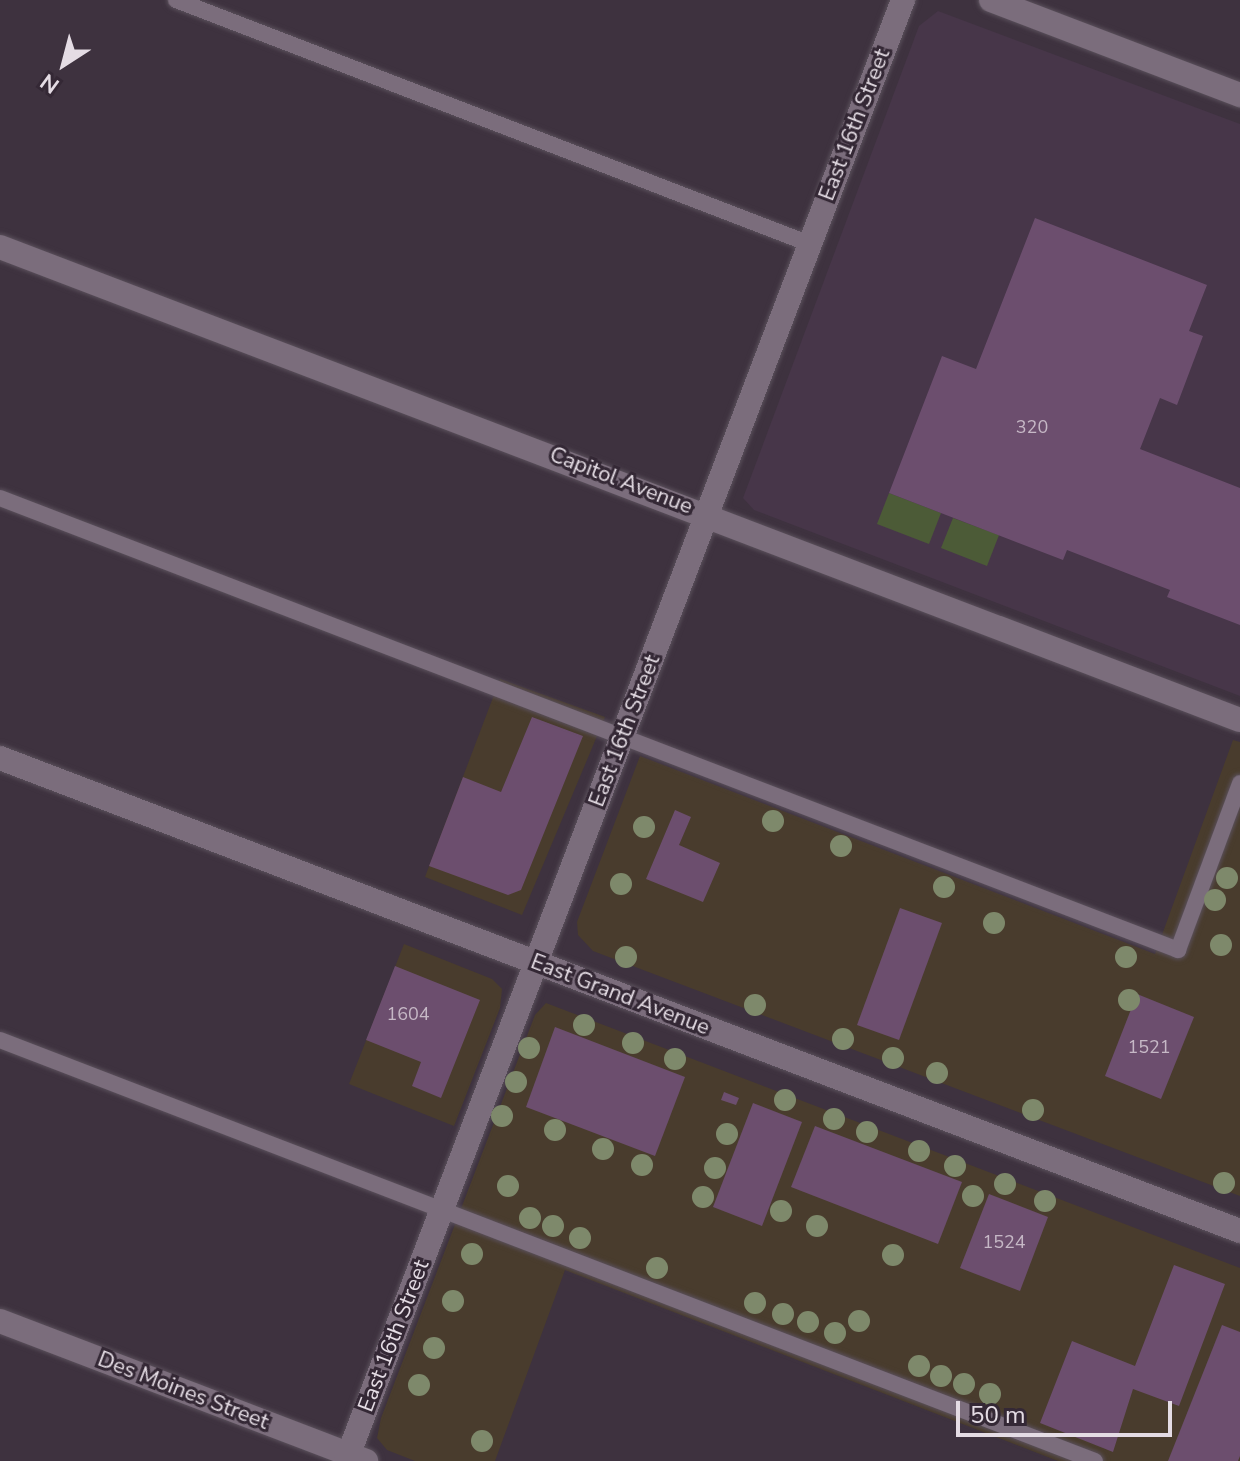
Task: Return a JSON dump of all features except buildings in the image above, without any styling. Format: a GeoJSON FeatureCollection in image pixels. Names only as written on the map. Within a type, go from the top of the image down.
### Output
{"type":"FeatureCollection","features":[{"type":"Feature","properties":{"kind":"street","name":"East 16th Street"},"geometry":{"type":"LineString","coordinates":[[354,1459],[441,1211],[903,0]]}},
{"type":"Feature","properties":{"kind":"street"},"geometry":{"type":"LineString","coordinates":[[991,0],[1240,95]]}},
{"type":"Feature","properties":{"kind":"street","name":"Capitol Avenue"},"geometry":{"type":"LineString","coordinates":[[0,247],[1240,720]]}},
{"type":"Feature","properties":{"kind":"street","name":"East Grand Avenue"},"geometry":{"type":"LineString","coordinates":[[0,758],[1240,1231]]}},
{"type":"Feature","properties":{"kind":"street","name":"Des Moines Street"},"geometry":{"type":"LineString","coordinates":[[0,1321],[354,1459]]}},
{"type":"Feature","properties":{"kind":"lane"},"geometry":{"type":"LineString","coordinates":[[176,0],[810,244]]}},
{"type":"Feature","properties":{"kind":"lane"},"geometry":{"type":"LineString","coordinates":[[0,498],[1178,950],[1240,783]]}},
{"type":"Feature","properties":{"kind":"lane"},"geometry":{"type":"LineString","coordinates":[[0,1040],[1095,1461]]}},
{"type":"Feature","properties":{"kind":"shaded area"},"geometry":{"type":"Polygon","coordinates":[[[938,11],[1240,124],[1240,696],[754,510],[743,498],[919,26],[938,11]]]}},
{"type":"Feature","properties":{"kind":"shaded area"},"geometry":{"type":"Polygon","coordinates":[[[500,679],[605,717],[522,915],[425,877],[500,679]]]}},
{"type":"Feature","properties":{"kind":"shaded area"},"geometry":{"type":"Polygon","coordinates":[[[1233,740],[1240,742],[1240,1196],[593,951],[578,935],[577,922],[640,756],[1155,954],[1233,740]]]}},
{"type":"Feature","properties":{"kind":"shaded area"},"geometry":{"type":"Polygon","coordinates":[[[404,944],[492,979],[502,989],[500,1008],[454,1126],[349,1084],[404,944]]]}},
{"type":"Feature","properties":{"kind":"shaded area"},"geometry":{"type":"Polygon","coordinates":[[[546,1003],[1240,1268],[1240,1461],[1058,1461],[565,1270],[495,1461],[415,1461],[387,1450],[377,1438],[381,1418],[535,1015],[546,1003]]]}},
{"type":"Feature","properties":{"kind":"green space"},"geometry":{"type":"Polygon","coordinates":[[[889,493],[941,513],[929,544],[877,524],[889,493]]]}},
{"type":"Feature","properties":{"kind":"green space"},"geometry":{"type":"Polygon","coordinates":[[[953,518],[999,535],[987,566],[941,548],[953,518]]]}}]}
